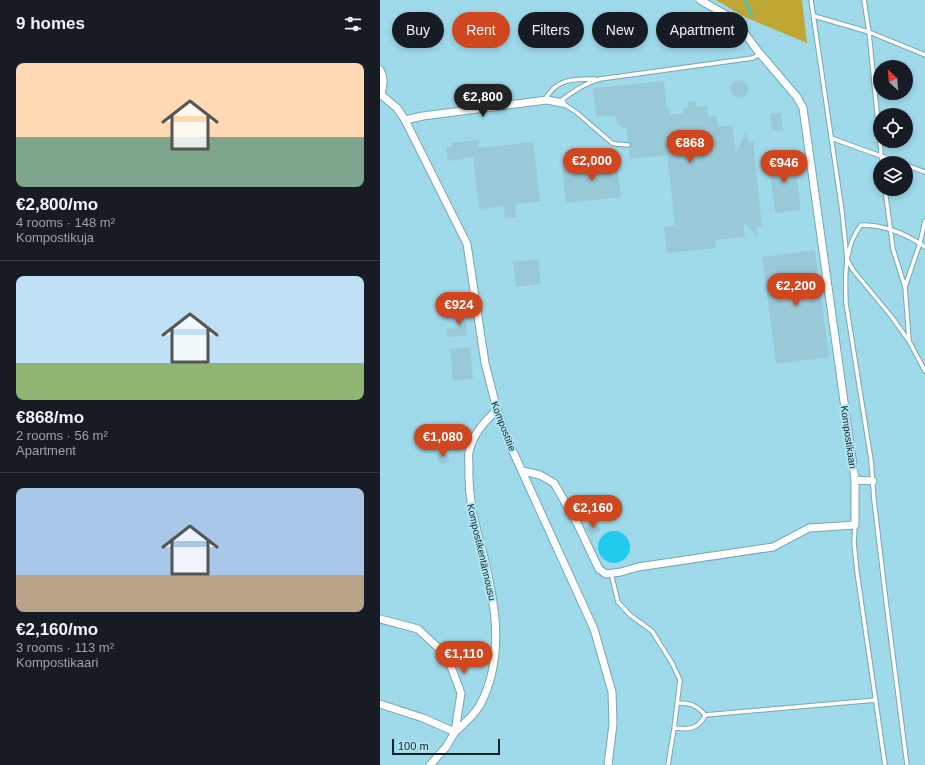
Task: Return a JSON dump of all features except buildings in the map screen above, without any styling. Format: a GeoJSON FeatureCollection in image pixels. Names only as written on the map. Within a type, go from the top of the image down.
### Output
{"type":"FeatureCollection","features":[{"type":"Feature","properties":{"kind":"street","name":"Kompostikaari"},"geometry":{"type":"LineString","coordinates":[[700,0],[728,16],[738,24],[760,54],[797,97],[803,108],[855,480],[855,524]]}},
{"type":"Feature","properties":{"kind":"street"},"geometry":{"type":"LineString","coordinates":[[380,70],[384,84],[380,94]]}},
{"type":"Feature","properties":{"kind":"street","name":"Kompostitie"},"geometry":{"type":"LineString","coordinates":[[380,94],[397,108],[405,120],[467,244],[486,363],[496,410],[510,445],[594,629],[612,692],[613,724],[608,765]]}},
{"type":"Feature","properties":{"kind":"street"},"geometry":{"type":"LineString","coordinates":[[405,120],[431,115],[545,101],[561,102]]}},
{"type":"Feature","properties":{"kind":"street","name":"Kompostikentännousu"},"geometry":{"type":"LineString","coordinates":[[455,732],[467,721],[479,706],[489,684],[494,658],[496,635],[494,601],[471,510],[468,478],[469,453],[476,433],[496,410]]}},
{"type":"Feature","properties":{"kind":"street"},"geometry":{"type":"LineString","coordinates":[[523,472],[540,475],[554,483],[577,523],[599,569],[606,574],[638,567],[774,547],[809,528],[855,524]]}},
{"type":"Feature","properties":{"kind":"street"},"geometry":{"type":"LineString","coordinates":[[855,480],[873,481]]}},
{"type":"Feature","properties":{"kind":"street"},"geometry":{"type":"LineString","coordinates":[[380,619],[418,629],[447,656],[461,693],[455,732],[446,747],[430,765]]}},
{"type":"Feature","properties":{"kind":"street"},"geometry":{"type":"LineString","coordinates":[[380,704],[423,718],[455,732]]}},
{"type":"Feature","properties":{"kind":"lane"},"geometry":{"type":"LineString","coordinates":[[811,0],[842,211],[847,260],[853,270],[891,316],[909,341],[925,371]]}},
{"type":"Feature","properties":{"kind":"lane"},"geometry":{"type":"LineString","coordinates":[[831,138],[881,156],[869,32],[864,0]]}},
{"type":"Feature","properties":{"kind":"lane"},"geometry":{"type":"LineString","coordinates":[[814,16],[869,32],[925,55]]}},
{"type":"Feature","properties":{"kind":"lane"},"geometry":{"type":"LineString","coordinates":[[545,101],[553,89],[566,81],[573,79],[600,79],[753,58],[760,54]]}},
{"type":"Feature","properties":{"kind":"lane"},"geometry":{"type":"LineString","coordinates":[[600,79],[580,87],[561,102],[576,112],[612,143],[628,145]]}},
{"type":"Feature","properties":{"kind":"lane"},"geometry":{"type":"LineString","coordinates":[[913,168],[925,172]]}},
{"type":"Feature","properties":{"kind":"lane"},"geometry":{"type":"LineString","coordinates":[[886,196],[893,249],[905,288],[909,341]]}},
{"type":"Feature","properties":{"kind":"lane"},"geometry":{"type":"LineString","coordinates":[[905,288],[920,243],[925,221]]}},
{"type":"Feature","properties":{"kind":"lane"},"geometry":{"type":"LineString","coordinates":[[907,765],[896,689],[865,417],[846,303],[845,287],[850,243],[861,225],[876,225],[895,230],[925,247]]}},
{"type":"Feature","properties":{"kind":"lane"},"geometry":{"type":"LineString","coordinates":[[855,524],[854,542],[857,572],[885,765]]}},
{"type":"Feature","properties":{"kind":"lane"},"geometry":{"type":"LineString","coordinates":[[611,573],[618,602],[630,615],[652,631],[680,680],[675,728],[668,765]]}},
{"type":"Feature","properties":{"kind":"lane"},"geometry":{"type":"LineString","coordinates":[[705,715],[876,700]]}},
{"type":"Feature","properties":{"kind":"lane"},"geometry":{"type":"LineString","coordinates":[[678,703],[692,704],[698,707],[705,715]]}},
{"type":"Feature","properties":{"kind":"lane"},"geometry":{"type":"LineString","coordinates":[[675,728],[691,729],[696,727],[703,720],[705,715]]}},
{"type":"Feature","properties":{"kind":"shaded area"},"geometry":{"type":"Polygon","coordinates":[[[380,0],[925,0],[925,765],[380,765],[380,0]]]}},
{"type":"Feature","properties":{"kind":"shaded area"},"geometry":{"type":"Polygon","coordinates":[[[716,0],[802,0],[807,43],[748,18],[748,12],[736,12],[716,0]]]}},
{"type":"Feature","properties":{"kind":"water"},"geometry":{"type":"Polygon","coordinates":[[[611,531],[617,531],[627,538],[630,547],[629,553],[623,560],[617,563],[611,563],[601,556],[598,550],[598,544],[605,534],[611,531]]]}},
{"type":"Feature","properties":{"kind":"waterway"},"geometry":{"type":"LineString","coordinates":[[745,0],[752,16]]}}]}
